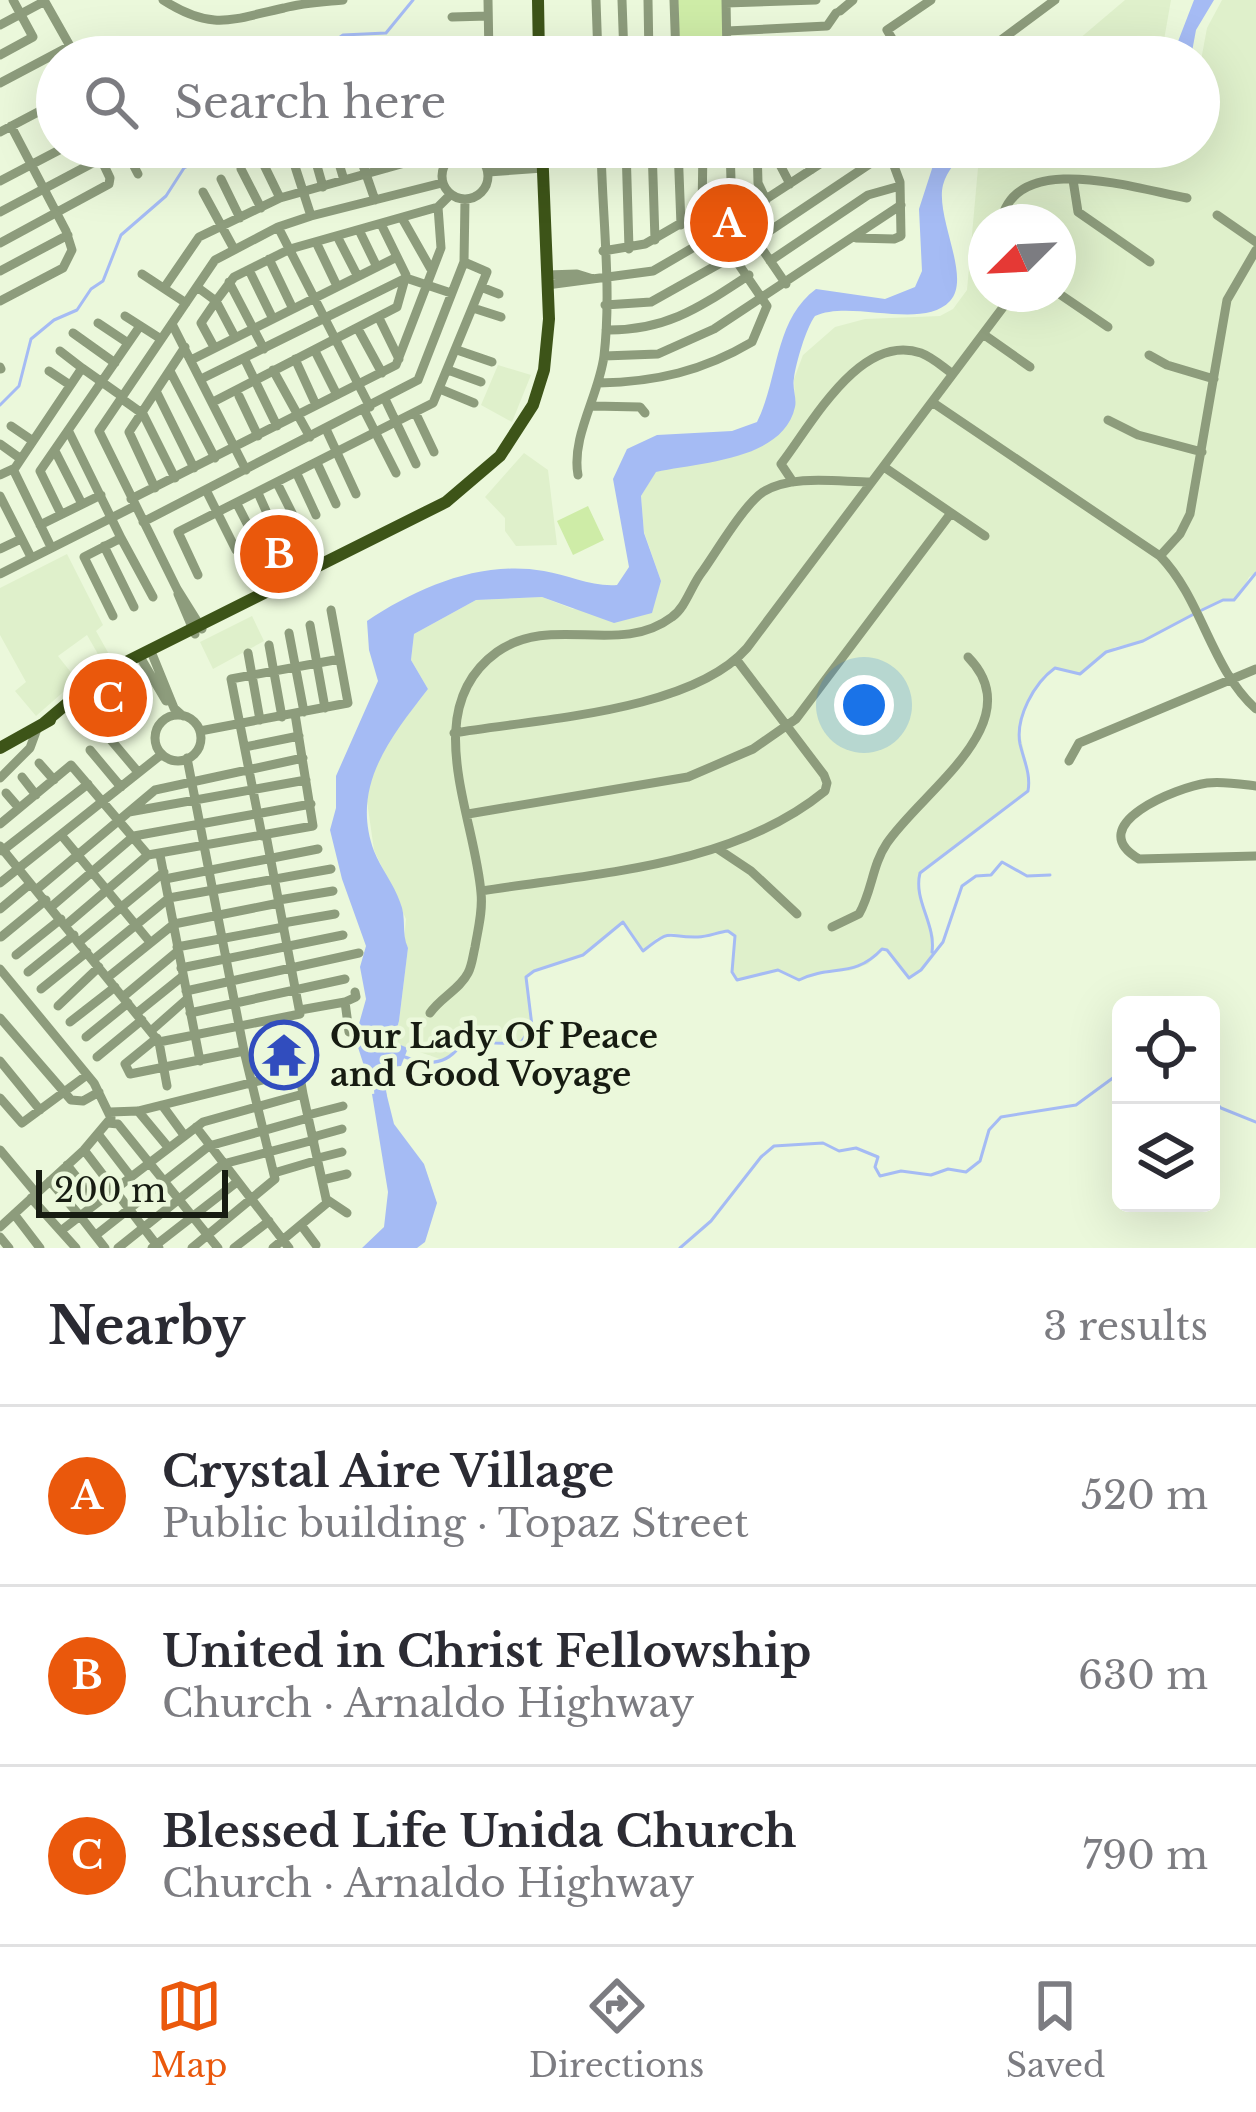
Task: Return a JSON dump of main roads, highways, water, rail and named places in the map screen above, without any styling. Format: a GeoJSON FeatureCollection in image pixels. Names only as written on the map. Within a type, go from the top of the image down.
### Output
{"type":"FeatureCollection","features":[{"type":"Feature","properties":{"kind":"main road"},"geometry":{"type":"LineString","coordinates":[[538,0],[539,36]]}},
{"type":"Feature","properties":{"kind":"main road"},"geometry":{"type":"LineString","coordinates":[[0,748],[146,655],[446,502],[486,472],[515,439],[544,370],[543,168]]}},
{"type":"Feature","properties":{"kind":"water"},"geometry":{"type":"Polygon","coordinates":[[[1194,0],[1214,0],[1195,36],[1180,36],[1194,0]]]}},
{"type":"Feature","properties":{"kind":"water"},"geometry":{"type":"Polygon","coordinates":[[[932,168],[951,168],[942,198],[957,278],[950,301],[922,314],[847,311],[815,316],[795,372],[795,407],[774,439],[737,456],[656,472],[641,496],[644,533],[661,581],[652,613],[614,623],[542,597],[476,600],[414,634],[411,660],[428,689],[388,744],[367,805],[374,851],[403,914],[408,948],[393,1042],[408,1048],[401,1066],[365,1069],[355,1038],[366,999],[360,967],[366,946],[330,830],[336,776],[378,681],[367,621],[429,587],[497,569],[544,571],[617,585],[629,567],[613,479],[627,449],[657,435],[732,431],[757,422],[792,317],[816,289],[885,299],[915,287],[922,271],[919,209],[932,168]]]}},
{"type":"Feature","properties":{"kind":"water"},"geometry":{"type":"Polygon","coordinates":[[[386,1092],[394,1124],[424,1164],[437,1203],[425,1242],[417,1248],[362,1248],[384,1227],[388,1192],[372,1094],[386,1092]]]}},
{"type":"Feature","properties":{"kind":"waterway"},"geometry":{"type":"LineString","coordinates":[[342,36],[386,33],[413,0]]}},
{"type":"Feature","properties":{"kind":"waterway"},"geometry":{"type":"LineString","coordinates":[[0,405],[19,386],[31,339],[54,320],[77,310],[103,281],[121,235],[166,196],[184,168]]}},
{"type":"Feature","properties":{"kind":"waterway"},"geometry":{"type":"LineString","coordinates":[[1202,610],[1234,600],[1256,573]]}},
{"type":"Feature","properties":{"kind":"waterway"},"geometry":{"type":"LineString","coordinates":[[932,952],[919,893],[920,873],[1028,791],[1019,734],[1023,712],[1040,683],[1055,668],[1080,674],[1106,652],[1143,641],[1194,614]]}},
{"type":"Feature","properties":{"kind":"waterway"},"geometry":{"type":"LineString","coordinates":[[405,1057],[441,1061],[459,1047],[456,1035],[467,1028],[495,1043],[520,1044],[532,1026],[526,977],[583,955],[623,922],[643,951],[665,936],[702,937],[728,931],[735,936],[732,972],[737,980],[778,970],[799,980],[852,968],[882,949],[909,978],[943,942],[962,886],[976,876],[991,875],[1002,862],[1027,876],[1050,875]]}},
{"type":"Feature","properties":{"kind":"waterway"},"geometry":{"type":"LineString","coordinates":[[376,1052],[382,1109]]}},
{"type":"Feature","properties":{"kind":"waterway"},"geometry":{"type":"LineString","coordinates":[[680,1248],[711,1221],[774,1146],[823,1143],[839,1151],[856,1148],[878,1157],[875,1167],[880,1176],[901,1171],[966,1172],[980,1161],[989,1130],[1001,1117],[1076,1105],[1112,1079]]}},
{"type":"Feature","properties":{"kind":"waterway"},"geometry":{"type":"LineString","coordinates":[[1217,1104],[1256,1122]]}},
{"type":"Feature","properties":{"kind":"place","name":"Crystal Aire Village"},"geometry":{"type":"Point","coordinates":[729,223]}},
{"type":"Feature","properties":{"kind":"place","name":"United in Christ Fellowship"},"geometry":{"type":"Point","coordinates":[279,554]}},
{"type":"Feature","properties":{"kind":"place","name":"Blessed Life Unida Church"},"geometry":{"type":"Point","coordinates":[108,698]}},
{"type":"Feature","properties":{"kind":"place","name":"Our Lady Of Peace and Good Voyage"},"geometry":{"type":"Point","coordinates":[284,1055]}}]}
